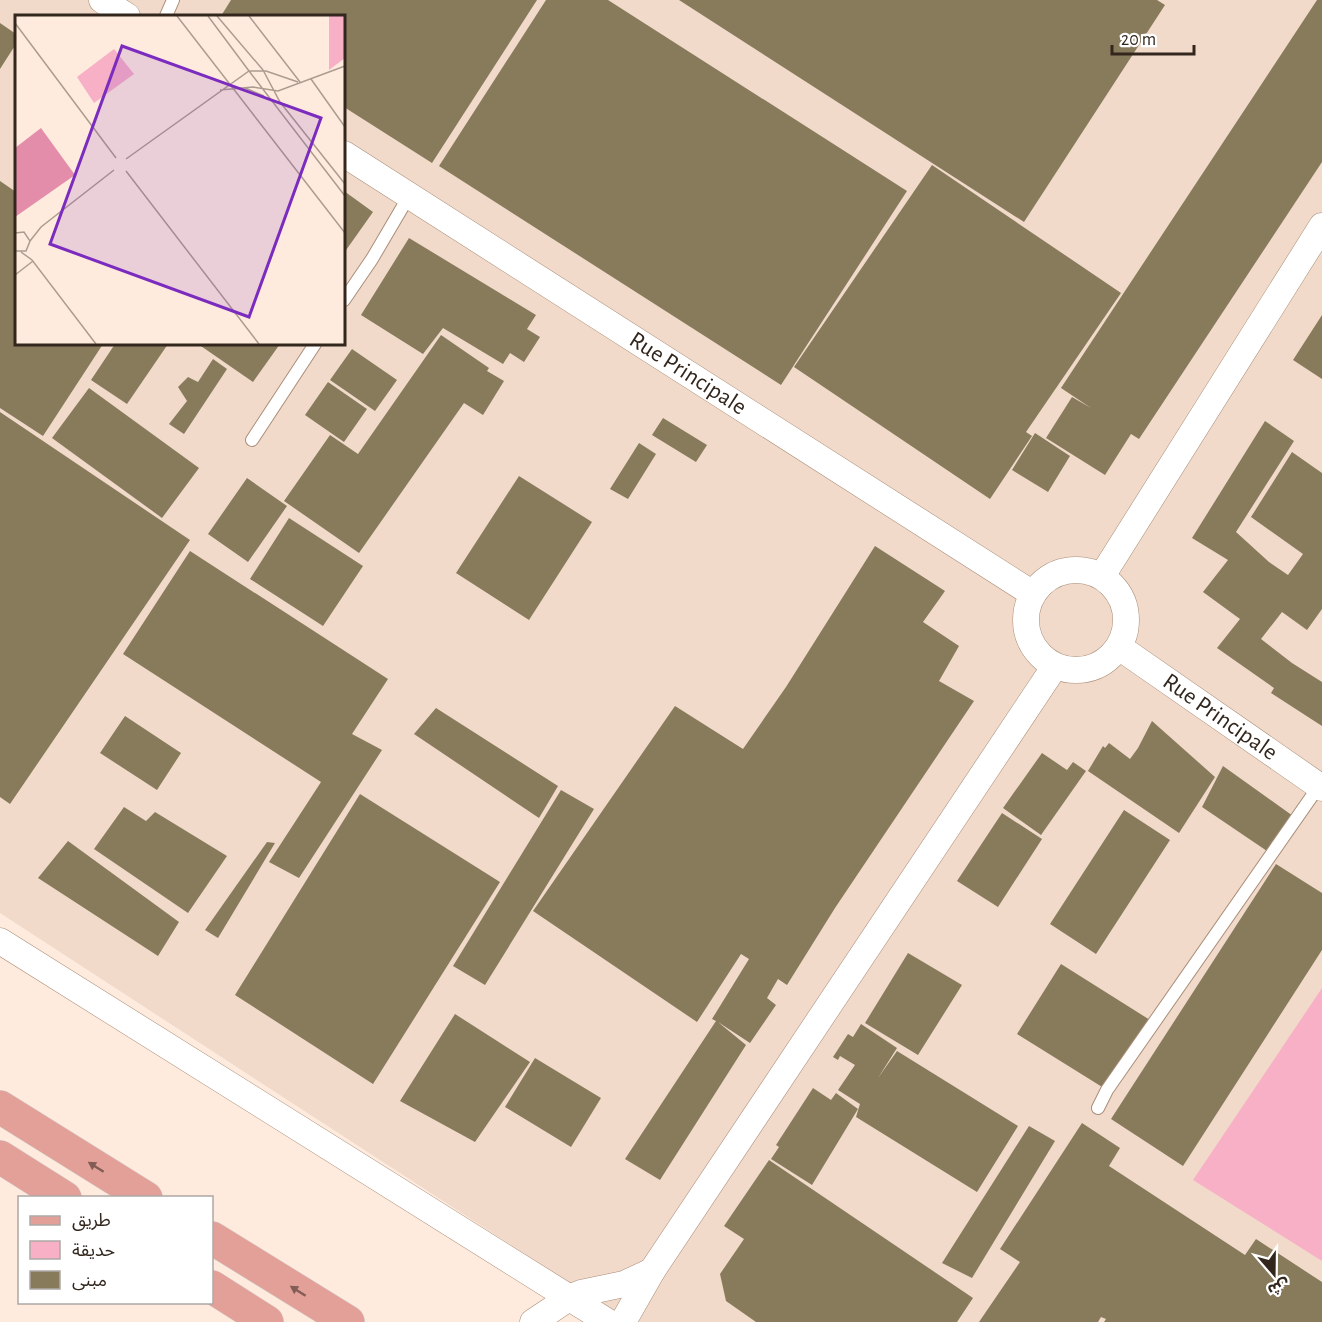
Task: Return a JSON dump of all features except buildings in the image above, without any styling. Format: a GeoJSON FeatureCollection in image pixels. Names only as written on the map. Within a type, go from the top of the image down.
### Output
{"type":"FeatureCollection","features":[{"type":"Feature","properties":{"kind":"main road"},"geometry":{"type":"LineString","coordinates":[[0,1107],[144,1196]]}},
{"type":"Feature","properties":{"kind":"main road"},"geometry":{"type":"LineString","coordinates":[[0,1157],[63,1196]]}},
{"type":"Feature","properties":{"kind":"main road"},"geometry":{"type":"LineString","coordinates":[[213,1239],[348,1321]]}},
{"type":"Feature","properties":{"kind":"main road"},"geometry":{"type":"LineString","coordinates":[[213,1288],[267,1322]]}},
{"type":"Feature","properties":{"kind":"street"},"geometry":{"type":"LineString","coordinates":[[102,0],[125,15]]}},
{"type":"Feature","properties":{"kind":"street","name":"Rue Principale"},"geometry":{"type":"LineString","coordinates":[[345,155],[1033,594]]}},
{"type":"Feature","properties":{"kind":"street"},"geometry":{"type":"LineString","coordinates":[[1102,576],[1322,226]]}},
{"type":"Feature","properties":{"kind":"street"},"geometry":{"type":"LineString","coordinates":[[1081,570],[1102,576],[1113,585],[1126,608],[1125,635],[1119,647],[1111,656],[1090,669],[1066,670],[1055,666],[1041,656],[1031,643],[1026,627],[1027,610],[1033,594],[1040,585],[1058,572],[1081,570]]}},
{"type":"Feature","properties":{"kind":"street","name":"Rue Principale"},"geometry":{"type":"LineString","coordinates":[[1119,647],[1321,787]]}},
{"type":"Feature","properties":{"kind":"street"},"geometry":{"type":"LineString","coordinates":[[623,1322],[652,1271],[1055,666]]}},
{"type":"Feature","properties":{"kind":"street"},"geometry":{"type":"LineString","coordinates":[[0,941],[608,1322]]}},
{"type":"Feature","properties":{"kind":"street"},"geometry":{"type":"LineString","coordinates":[[533,1322],[569,1298],[581,1293],[624,1284],[652,1271]]}},
{"type":"Feature","properties":{"kind":"lane"},"geometry":{"type":"LineString","coordinates":[[166,15],[173,0]]}},
{"type":"Feature","properties":{"kind":"lane"},"geometry":{"type":"LineString","coordinates":[[345,299],[372,259],[409,196]]}},
{"type":"Feature","properties":{"kind":"lane"},"geometry":{"type":"LineString","coordinates":[[252,440],[314,345]]}},
{"type":"Feature","properties":{"kind":"lane"},"geometry":{"type":"LineString","coordinates":[[1098,1108],[1107,1090],[1321,787]]}},
{"type":"Feature","properties":{"kind":"shaded area"},"geometry":{"type":"Polygon","coordinates":[[[0,0],[1322,0],[1322,1322],[629,1322],[0,913],[0,0]]]}},
{"type":"Feature","properties":{"kind":"green space"},"geometry":{"type":"Polygon","coordinates":[[[1322,988],[1322,1261],[1193,1180],[1322,988]]]}}]}
